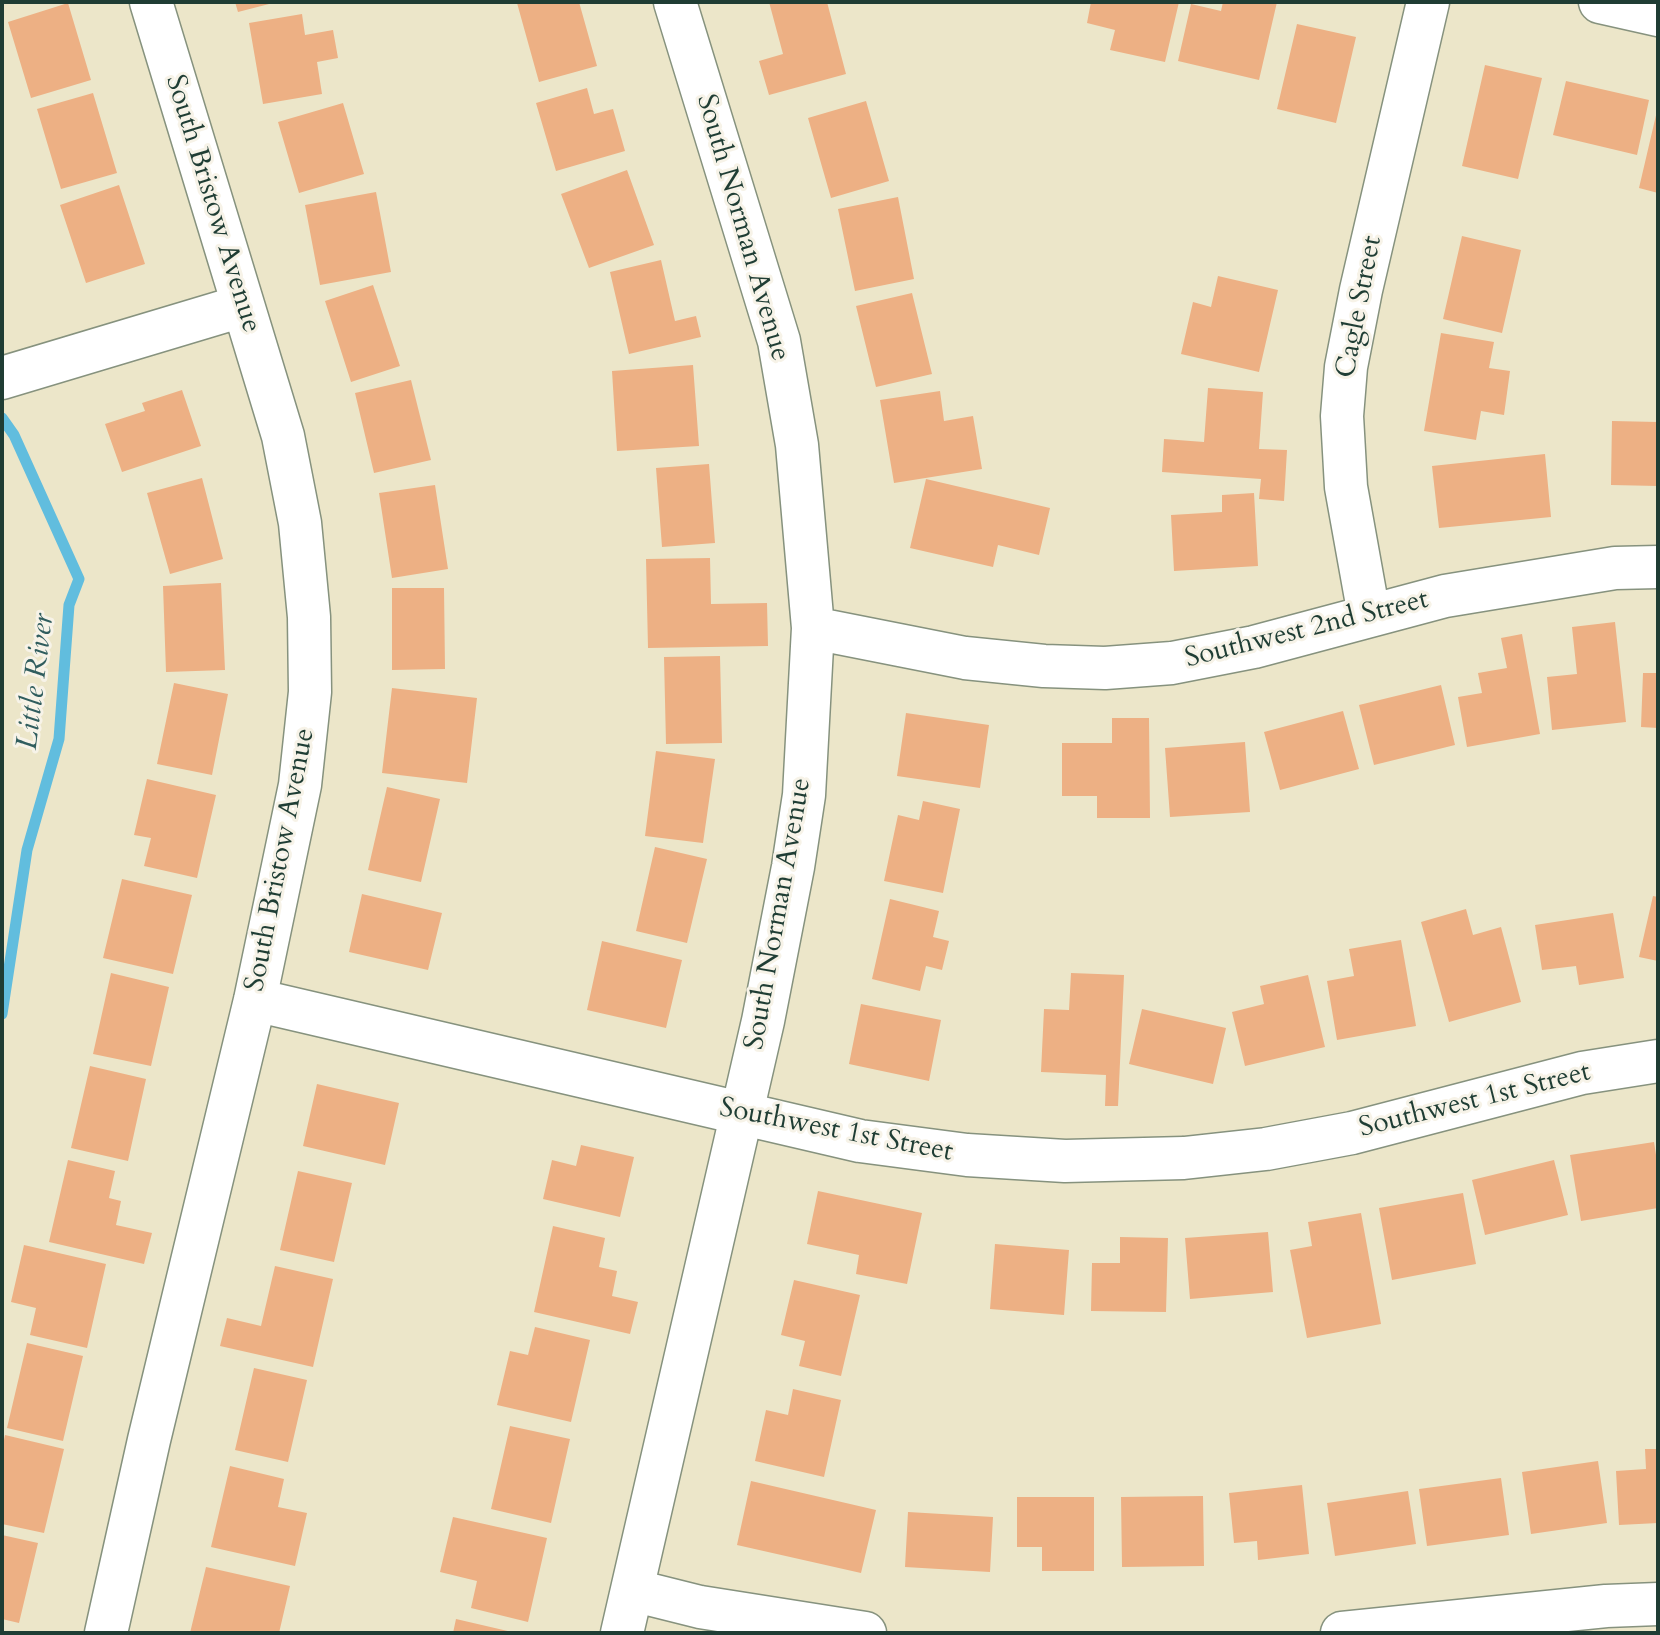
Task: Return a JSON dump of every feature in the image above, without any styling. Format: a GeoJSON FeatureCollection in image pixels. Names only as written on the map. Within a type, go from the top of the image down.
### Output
{"type":"FeatureCollection","features":[{"type":"Feature","properties":{"kind":"street","name":"South Bristow Avenue"},"geometry":{"type":"LineString","coordinates":[[106,1633],[255,1000],[300,785],[310,692],[309,617],[300,523],[283,436],[151,2]]}},
{"type":"Feature","properties":{"kind":"street","name":"South Norman Avenue"},"geometry":{"type":"LineString","coordinates":[[622,1633],[784,913],[804,795],[813,628],[797,445],[779,341],[675,2]]}},
{"type":"Feature","properties":{"kind":"street","name":"Cagle Street"},"geometry":{"type":"LineString","coordinates":[[1369,615],[1346,487],[1342,416],[1346,367],[1428,2]]}},
{"type":"Feature","properties":{"kind":"street"},"geometry":{"type":"LineString","coordinates":[[1600,2],[1658,15]]}},
{"type":"Feature","properties":{"kind":"street"},"geometry":{"type":"LineString","coordinates":[[8,376],[242,306]]}},
{"type":"Feature","properties":{"kind":"street","name":"Southwest 2nd Street"},"geometry":{"type":"LineString","coordinates":[[813,628],[965,658],[1105,668],[1172,663],[1241,650],[1445,596],[1615,568],[1658,567]]}},
{"type":"Feature","properties":{"kind":"street","name":"Southwest 1st Street"},"geometry":{"type":"LineString","coordinates":[[255,1000],[860,1141],[967,1155],[1065,1161],[1184,1158],[1266,1149],[1352,1133],[1582,1073],[1658,1061]]}},
{"type":"Feature","properties":{"kind":"street"},"geometry":{"type":"LineString","coordinates":[[632,1590],[700,1607],[865,1633]]}},
{"type":"Feature","properties":{"kind":"street"},"geometry":{"type":"LineString","coordinates":[[1342,1633],[1606,1606],[1658,1604]]}},
{"type":"Feature","properties":{"kind":"building"},"geometry":{"type":"Polygon","coordinates":[[[235,2],[273,2],[273,3],[238,12],[235,2]]]}},
{"type":"Feature","properties":{"kind":"building"},"geometry":{"type":"Polygon","coordinates":[[[579,2],[597,66],[539,82],[517,3],[579,2]]]}},
{"type":"Feature","properties":{"kind":"building"},"geometry":{"type":"Polygon","coordinates":[[[769,2],[827,2],[846,74],[769,95],[759,61],[783,54],[769,2]]]}},
{"type":"Feature","properties":{"kind":"building"},"geometry":{"type":"Polygon","coordinates":[[[1091,2],[1179,2],[1165,62],[1110,50],[1115,30],[1087,23],[1091,2]]]}},
{"type":"Feature","properties":{"kind":"building"},"geometry":{"type":"Polygon","coordinates":[[[1223,2],[1277,2],[1259,80],[1178,61],[1191,4],[1221,11],[1223,2]]]}},
{"type":"Feature","properties":{"kind":"building"},"geometry":{"type":"Polygon","coordinates":[[[68,3],[91,80],[31,98],[8,22],[68,3]]]}},
{"type":"Feature","properties":{"kind":"building"},"geometry":{"type":"Polygon","coordinates":[[[302,14],[305,35],[333,30],[338,58],[317,62],[322,94],[263,104],[249,23],[302,14]]]}},
{"type":"Feature","properties":{"kind":"building"},"geometry":{"type":"Polygon","coordinates":[[[1297,24],[1356,37],[1336,123],[1277,109],[1297,24]]]}},
{"type":"Feature","properties":{"kind":"building"},"geometry":{"type":"Polygon","coordinates":[[[1485,65],[1542,78],[1518,179],[1462,166],[1485,65]]]}},
{"type":"Feature","properties":{"kind":"building"},"geometry":{"type":"Polygon","coordinates":[[[1566,81],[1649,100],[1637,155],[1553,135],[1566,81]]]}},
{"type":"Feature","properties":{"kind":"building"},"geometry":{"type":"Polygon","coordinates":[[[587,88],[594,114],[613,109],[625,151],[556,171],[536,103],[587,88]]]}},
{"type":"Feature","properties":{"kind":"building"},"geometry":{"type":"Polygon","coordinates":[[[93,93],[117,173],[61,189],[37,109],[93,93]]]}},
{"type":"Feature","properties":{"kind":"building"},"geometry":{"type":"Polygon","coordinates":[[[866,101],[889,181],[831,198],[808,118],[866,101]]]}},
{"type":"Feature","properties":{"kind":"building"},"geometry":{"type":"Polygon","coordinates":[[[343,103],[364,174],[299,193],[278,122],[343,103]]]}},
{"type":"Feature","properties":{"kind":"building"},"geometry":{"type":"Polygon","coordinates":[[[1658,112],[1658,193],[1639,188],[1658,112]]]}},
{"type":"Feature","properties":{"kind":"building"},"geometry":{"type":"Polygon","coordinates":[[[627,170],[654,245],[589,268],[561,194],[627,170]]]}},
{"type":"Feature","properties":{"kind":"building"},"geometry":{"type":"Polygon","coordinates":[[[119,185],[145,264],[86,283],[60,205],[119,185]]]}},
{"type":"Feature","properties":{"kind":"building"},"geometry":{"type":"Polygon","coordinates":[[[376,192],[391,272],[320,285],[305,205],[376,192]]]}},
{"type":"Feature","properties":{"kind":"building"},"geometry":{"type":"Polygon","coordinates":[[[898,197],[914,279],[855,291],[838,209],[898,197]]]}},
{"type":"Feature","properties":{"kind":"building"},"geometry":{"type":"Polygon","coordinates":[[[1462,236],[1521,250],[1502,333],[1443,319],[1462,236]]]}},
{"type":"Feature","properties":{"kind":"building"},"geometry":{"type":"Polygon","coordinates":[[[661,260],[675,321],[696,316],[701,337],[629,354],[610,272],[661,260]]]}},
{"type":"Feature","properties":{"kind":"building"},"geometry":{"type":"Polygon","coordinates":[[[1218,276],[1278,290],[1259,372],[1181,354],[1193,302],[1211,307],[1218,276]]]}},
{"type":"Feature","properties":{"kind":"building"},"geometry":{"type":"Polygon","coordinates":[[[373,285],[400,366],[351,382],[325,301],[373,285]]]}},
{"type":"Feature","properties":{"kind":"building"},"geometry":{"type":"Polygon","coordinates":[[[912,293],[932,374],[876,387],[856,306],[912,293]]]}},
{"type":"Feature","properties":{"kind":"building"},"geometry":{"type":"Polygon","coordinates":[[[1441,333],[1494,342],[1489,368],[1510,371],[1504,415],[1481,411],[1476,440],[1424,431],[1441,333]]]}},
{"type":"Feature","properties":{"kind":"building"},"geometry":{"type":"Polygon","coordinates":[[[693,365],[699,446],[617,451],[612,371],[693,365]]]}},
{"type":"Feature","properties":{"kind":"building"},"geometry":{"type":"Polygon","coordinates":[[[411,380],[431,460],[374,473],[355,393],[411,380]]]}},
{"type":"Feature","properties":{"kind":"building"},"geometry":{"type":"Polygon","coordinates":[[[1208,388],[1263,392],[1259,449],[1287,450],[1284,501],[1259,499],[1261,479],[1162,472],[1164,439],[1204,442],[1208,388]]]}},
{"type":"Feature","properties":{"kind":"building"},"geometry":{"type":"Polygon","coordinates":[[[182,390],[201,446],[122,472],[105,424],[145,411],[142,403],[182,390]]]}},
{"type":"Feature","properties":{"kind":"building"},"geometry":{"type":"Polygon","coordinates":[[[940,391],[944,421],[973,416],[982,469],[894,483],[880,400],[940,391]]]}},
{"type":"Feature","properties":{"kind":"building"},"geometry":{"type":"Polygon","coordinates":[[[1612,421],[1658,422],[1658,486],[1611,485],[1612,421]]]}},
{"type":"Feature","properties":{"kind":"building"},"geometry":{"type":"Polygon","coordinates":[[[1545,454],[1551,517],[1439,528],[1432,466],[1545,454]]]}},
{"type":"Feature","properties":{"kind":"building"},"geometry":{"type":"Polygon","coordinates":[[[709,464],[715,543],[662,547],[656,468],[709,464]]]}},
{"type":"Feature","properties":{"kind":"building"},"geometry":{"type":"Polygon","coordinates":[[[202,478],[223,559],[170,574],[147,493],[202,478]]]}},
{"type":"Feature","properties":{"kind":"building"},"geometry":{"type":"Polygon","coordinates":[[[926,479],[1050,508],[1039,555],[998,545],[993,567],[910,548],[926,479]]]}},
{"type":"Feature","properties":{"kind":"building"},"geometry":{"type":"Polygon","coordinates":[[[435,485],[448,569],[392,578],[379,493],[435,485]]]}},
{"type":"Feature","properties":{"kind":"building"},"geometry":{"type":"Polygon","coordinates":[[[1254,493],[1258,566],[1174,571],[1171,515],[1222,512],[1222,495],[1254,493]]]}},
{"type":"Feature","properties":{"kind":"building"},"geometry":{"type":"Polygon","coordinates":[[[710,558],[711,604],[767,603],[768,646],[648,648],[646,559],[710,558]]]}},
{"type":"Feature","properties":{"kind":"building"},"geometry":{"type":"Polygon","coordinates":[[[221,583],[225,670],[166,672],[163,586],[221,583]]]}},
{"type":"Feature","properties":{"kind":"building"},"geometry":{"type":"Polygon","coordinates":[[[392,588],[444,588],[445,669],[392,670],[392,588]]]}},
{"type":"Feature","properties":{"kind":"building"},"geometry":{"type":"Polygon","coordinates":[[[1615,622],[1626,722],[1552,730],[1547,677],[1577,674],[1572,627],[1615,622]]]}},
{"type":"Feature","properties":{"kind":"building"},"geometry":{"type":"Polygon","coordinates":[[[1522,634],[1540,734],[1467,747],[1458,697],[1482,693],[1478,673],[1507,668],[1501,638],[1522,634]]]}},
{"type":"Feature","properties":{"kind":"building"},"geometry":{"type":"Polygon","coordinates":[[[720,656],[722,743],[666,744],[664,657],[720,656]]]}},
{"type":"Feature","properties":{"kind":"building"},"geometry":{"type":"Polygon","coordinates":[[[1643,673],[1658,673],[1658,728],[1641,727],[1643,673]]]}},
{"type":"Feature","properties":{"kind":"building"},"geometry":{"type":"Polygon","coordinates":[[[174,683],[228,694],[212,775],[157,764],[174,683]]]}},
{"type":"Feature","properties":{"kind":"building"},"geometry":{"type":"Polygon","coordinates":[[[1441,685],[1455,745],[1374,765],[1359,705],[1441,685]]]}},
{"type":"Feature","properties":{"kind":"building"},"geometry":{"type":"Polygon","coordinates":[[[392,688],[477,698],[467,783],[382,773],[392,688]]]}},
{"type":"Feature","properties":{"kind":"building"},"geometry":{"type":"Polygon","coordinates":[[[1343,711],[1359,769],[1280,790],[1264,732],[1343,711]]]}},
{"type":"Feature","properties":{"kind":"building"},"geometry":{"type":"Polygon","coordinates":[[[906,713],[989,725],[980,788],[897,776],[906,713]]]}},
{"type":"Feature","properties":{"kind":"building"},"geometry":{"type":"Polygon","coordinates":[[[1112,718],[1149,718],[1150,818],[1097,818],[1097,796],[1062,796],[1062,743],[1112,743],[1112,718]]]}},
{"type":"Feature","properties":{"kind":"building"},"geometry":{"type":"Polygon","coordinates":[[[1245,742],[1250,812],[1170,817],[1165,748],[1245,742]]]}},
{"type":"Feature","properties":{"kind":"building"},"geometry":{"type":"Polygon","coordinates":[[[656,751],[715,759],[703,843],[645,836],[656,751]]]}},
{"type":"Feature","properties":{"kind":"building"},"geometry":{"type":"Polygon","coordinates":[[[147,779],[216,795],[197,878],[144,866],[151,838],[134,835],[147,779]]]}},
{"type":"Feature","properties":{"kind":"building"},"geometry":{"type":"Polygon","coordinates":[[[387,787],[440,799],[421,882],[368,870],[387,787]]]}},
{"type":"Feature","properties":{"kind":"building"},"geometry":{"type":"Polygon","coordinates":[[[923,801],[960,809],[943,893],[884,881],[898,815],[919,820],[923,801]]]}},
{"type":"Feature","properties":{"kind":"building"},"geometry":{"type":"Polygon","coordinates":[[[655,847],[707,859],[687,943],[636,931],[655,847]]]}},
{"type":"Feature","properties":{"kind":"building"},"geometry":{"type":"Polygon","coordinates":[[[122,879],[192,895],[173,974],[103,958],[122,879]]]}},
{"type":"Feature","properties":{"kind":"building"},"geometry":{"type":"Polygon","coordinates":[[[362,894],[442,913],[428,970],[349,952],[362,894]]]}},
{"type":"Feature","properties":{"kind":"building"},"geometry":{"type":"Polygon","coordinates":[[[1653,896],[1658,897],[1658,961],[1639,957],[1653,896]]]}},
{"type":"Feature","properties":{"kind":"building"},"geometry":{"type":"Polygon","coordinates":[[[890,899],[939,911],[933,937],[949,941],[942,970],[926,966],[920,991],[872,979],[890,899]]]}},
{"type":"Feature","properties":{"kind":"building"},"geometry":{"type":"Polygon","coordinates":[[[1466,909],[1473,935],[1501,927],[1521,1002],[1449,1022],[1421,922],[1466,909]]]}},
{"type":"Feature","properties":{"kind":"building"},"geometry":{"type":"Polygon","coordinates":[[[1613,913],[1624,978],[1579,985],[1576,966],[1542,970],[1535,925],[1613,913]]]}},
{"type":"Feature","properties":{"kind":"building"},"geometry":{"type":"Polygon","coordinates":[[[1401,940],[1416,1026],[1337,1040],[1327,981],[1354,976],[1349,949],[1401,940]]]}},
{"type":"Feature","properties":{"kind":"building"},"geometry":{"type":"Polygon","coordinates":[[[602,941],[682,960],[666,1028],[587,1010],[602,941]]]}},
{"type":"Feature","properties":{"kind":"building"},"geometry":{"type":"Polygon","coordinates":[[[111,973],[169,987],[151,1066],[93,1054],[111,973]]]}},
{"type":"Feature","properties":{"kind":"building"},"geometry":{"type":"Polygon","coordinates":[[[1071,973],[1124,975],[1118,1106],[1105,1106],[1106,1075],[1041,1072],[1044,1009],[1069,1010],[1071,973]]]}},
{"type":"Feature","properties":{"kind":"building"},"geometry":{"type":"Polygon","coordinates":[[[1308,975],[1325,1047],[1245,1066],[1232,1012],[1264,1004],[1260,986],[1308,975]]]}},
{"type":"Feature","properties":{"kind":"building"},"geometry":{"type":"Polygon","coordinates":[[[861,1004],[941,1020],[929,1081],[849,1064],[861,1004]]]}},
{"type":"Feature","properties":{"kind":"building"},"geometry":{"type":"Polygon","coordinates":[[[1142,1009],[1226,1028],[1213,1084],[1129,1064],[1142,1009]]]}},
{"type":"Feature","properties":{"kind":"building"},"geometry":{"type":"Polygon","coordinates":[[[90,1066],[146,1079],[128,1161],[71,1148],[90,1066]]]}},
{"type":"Feature","properties":{"kind":"building"},"geometry":{"type":"Polygon","coordinates":[[[317,1084],[399,1103],[385,1165],[303,1146],[317,1084]]]}},
{"type":"Feature","properties":{"kind":"building"},"geometry":{"type":"Polygon","coordinates":[[[1654,1142],[1658,1168],[1658,1208],[1581,1221],[1570,1155],[1654,1142]]]}},
{"type":"Feature","properties":{"kind":"building"},"geometry":{"type":"Polygon","coordinates":[[[581,1145],[634,1157],[620,1217],[543,1199],[552,1160],[576,1166],[581,1145]]]}},
{"type":"Feature","properties":{"kind":"building"},"geometry":{"type":"Polygon","coordinates":[[[68,1160],[115,1171],[109,1198],[121,1201],[116,1225],[152,1233],[144,1264],[49,1242],[68,1160]]]}},
{"type":"Feature","properties":{"kind":"building"},"geometry":{"type":"Polygon","coordinates":[[[1554,1160],[1568,1215],[1485,1235],[1472,1180],[1554,1160]]]}},
{"type":"Feature","properties":{"kind":"building"},"geometry":{"type":"Polygon","coordinates":[[[298,1171],[352,1183],[334,1262],[280,1250],[298,1171]]]}},
{"type":"Feature","properties":{"kind":"building"},"geometry":{"type":"Polygon","coordinates":[[[818,1191],[922,1213],[907,1284],[856,1274],[859,1255],[807,1244],[818,1191]]]}},
{"type":"Feature","properties":{"kind":"building"},"geometry":{"type":"Polygon","coordinates":[[[1463,1193],[1476,1264],[1392,1280],[1379,1208],[1463,1193]]]}},
{"type":"Feature","properties":{"kind":"building"},"geometry":{"type":"Polygon","coordinates":[[[1361,1213],[1381,1324],[1307,1338],[1290,1250],[1312,1246],[1308,1222],[1361,1213]]]}},
{"type":"Feature","properties":{"kind":"building"},"geometry":{"type":"Polygon","coordinates":[[[553,1226],[605,1238],[599,1267],[617,1271],[612,1296],[638,1302],[630,1334],[534,1312],[553,1226]]]}},
{"type":"Feature","properties":{"kind":"building"},"geometry":{"type":"Polygon","coordinates":[[[1268,1232],[1273,1292],[1190,1299],[1185,1238],[1268,1232]]]}},
{"type":"Feature","properties":{"kind":"building"},"geometry":{"type":"Polygon","coordinates":[[[1120,1237],[1168,1238],[1166,1312],[1091,1311],[1092,1263],[1120,1263],[1120,1237]]]}},
{"type":"Feature","properties":{"kind":"building"},"geometry":{"type":"Polygon","coordinates":[[[995,1244],[1069,1250],[1064,1315],[990,1309],[995,1244]]]}},
{"type":"Feature","properties":{"kind":"building"},"geometry":{"type":"Polygon","coordinates":[[[24,1245],[106,1264],[87,1348],[30,1335],[36,1308],[11,1302],[24,1245]]]}},
{"type":"Feature","properties":{"kind":"building"},"geometry":{"type":"Polygon","coordinates":[[[275,1266],[333,1279],[313,1367],[220,1346],[227,1318],[261,1326],[275,1266]]]}},
{"type":"Feature","properties":{"kind":"building"},"geometry":{"type":"Polygon","coordinates":[[[794,1280],[860,1295],[841,1376],[799,1366],[805,1341],[781,1335],[794,1280]]]}},
{"type":"Feature","properties":{"kind":"building"},"geometry":{"type":"Polygon","coordinates":[[[535,1327],[590,1340],[571,1422],[497,1405],[510,1351],[528,1355],[535,1327]]]}},
{"type":"Feature","properties":{"kind":"building"},"geometry":{"type":"Polygon","coordinates":[[[27,1343],[83,1356],[63,1441],[7,1428],[27,1343]]]}},
{"type":"Feature","properties":{"kind":"building"},"geometry":{"type":"Polygon","coordinates":[[[254,1368],[307,1380],[288,1462],[235,1450],[254,1368]]]}},
{"type":"Feature","properties":{"kind":"building"},"geometry":{"type":"Polygon","coordinates":[[[793,1389],[841,1400],[824,1477],[755,1461],[766,1410],[788,1415],[793,1389]]]}},
{"type":"Feature","properties":{"kind":"building"},"geometry":{"type":"Polygon","coordinates":[[[510,1426],[570,1439],[551,1523],[491,1509],[510,1426]]]}},
{"type":"Feature","properties":{"kind":"building"},"geometry":{"type":"Polygon","coordinates":[[[5,1435],[64,1449],[44,1533],[2,1524],[2,1450],[5,1435]]]}},
{"type":"Feature","properties":{"kind":"building"},"geometry":{"type":"Polygon","coordinates":[[[1645,1449],[1658,1449],[1658,1523],[1619,1525],[1616,1471],[1646,1469],[1645,1449]]]}},
{"type":"Feature","properties":{"kind":"building"},"geometry":{"type":"Polygon","coordinates":[[[1598,1461],[1607,1523],[1531,1534],[1522,1472],[1598,1461]]]}},
{"type":"Feature","properties":{"kind":"building"},"geometry":{"type":"Polygon","coordinates":[[[230,1466],[284,1479],[278,1507],[307,1513],[295,1566],[211,1547],[230,1466]]]}},
{"type":"Feature","properties":{"kind":"building"},"geometry":{"type":"Polygon","coordinates":[[[1501,1478],[1509,1535],[1427,1546],[1419,1489],[1501,1478]]]}},
{"type":"Feature","properties":{"kind":"building"},"geometry":{"type":"Polygon","coordinates":[[[751,1481],[876,1510],[861,1573],[737,1545],[751,1481]]]}},
{"type":"Feature","properties":{"kind":"building"},"geometry":{"type":"Polygon","coordinates":[[[1302,1485],[1309,1554],[1258,1560],[1257,1541],[1234,1543],[1229,1493],[1302,1485]]]}},
{"type":"Feature","properties":{"kind":"building"},"geometry":{"type":"Polygon","coordinates":[[[1408,1491],[1416,1544],[1335,1556],[1327,1503],[1408,1491]]]}},
{"type":"Feature","properties":{"kind":"building"},"geometry":{"type":"Polygon","coordinates":[[[1203,1496],[1204,1566],[1122,1567],[1121,1497],[1203,1496]]]}},
{"type":"Feature","properties":{"kind":"building"},"geometry":{"type":"Polygon","coordinates":[[[1017,1497],[1094,1497],[1094,1571],[1042,1571],[1042,1547],[1017,1547],[1017,1497]]]}},
{"type":"Feature","properties":{"kind":"building"},"geometry":{"type":"Polygon","coordinates":[[[908,1512],[993,1517],[990,1572],[905,1567],[908,1512]]]}},
{"type":"Feature","properties":{"kind":"building"},"geometry":{"type":"Polygon","coordinates":[[[453,1517],[547,1538],[528,1622],[471,1608],[477,1581],[440,1572],[453,1517]]]}},
{"type":"Feature","properties":{"kind":"building"},"geometry":{"type":"Polygon","coordinates":[[[2,1535],[38,1543],[19,1623],[2,1619],[2,1535]]]}},
{"type":"Feature","properties":{"kind":"building"},"geometry":{"type":"Polygon","coordinates":[[[206,1567],[290,1586],[279,1633],[190,1633],[206,1567]]]}},
{"type":"Feature","properties":{"kind":"building"},"geometry":{"type":"Polygon","coordinates":[[[456,1619],[512,1632],[512,1633],[453,1633],[456,1619]]]}},
{"type":"Feature","properties":{"kind":"waterway","name":"Little River"},"geometry":{"type":"LineString","coordinates":[[2,418],[14,435],[79,579],[69,605],[59,739],[27,850],[2,1014]]}}]}
